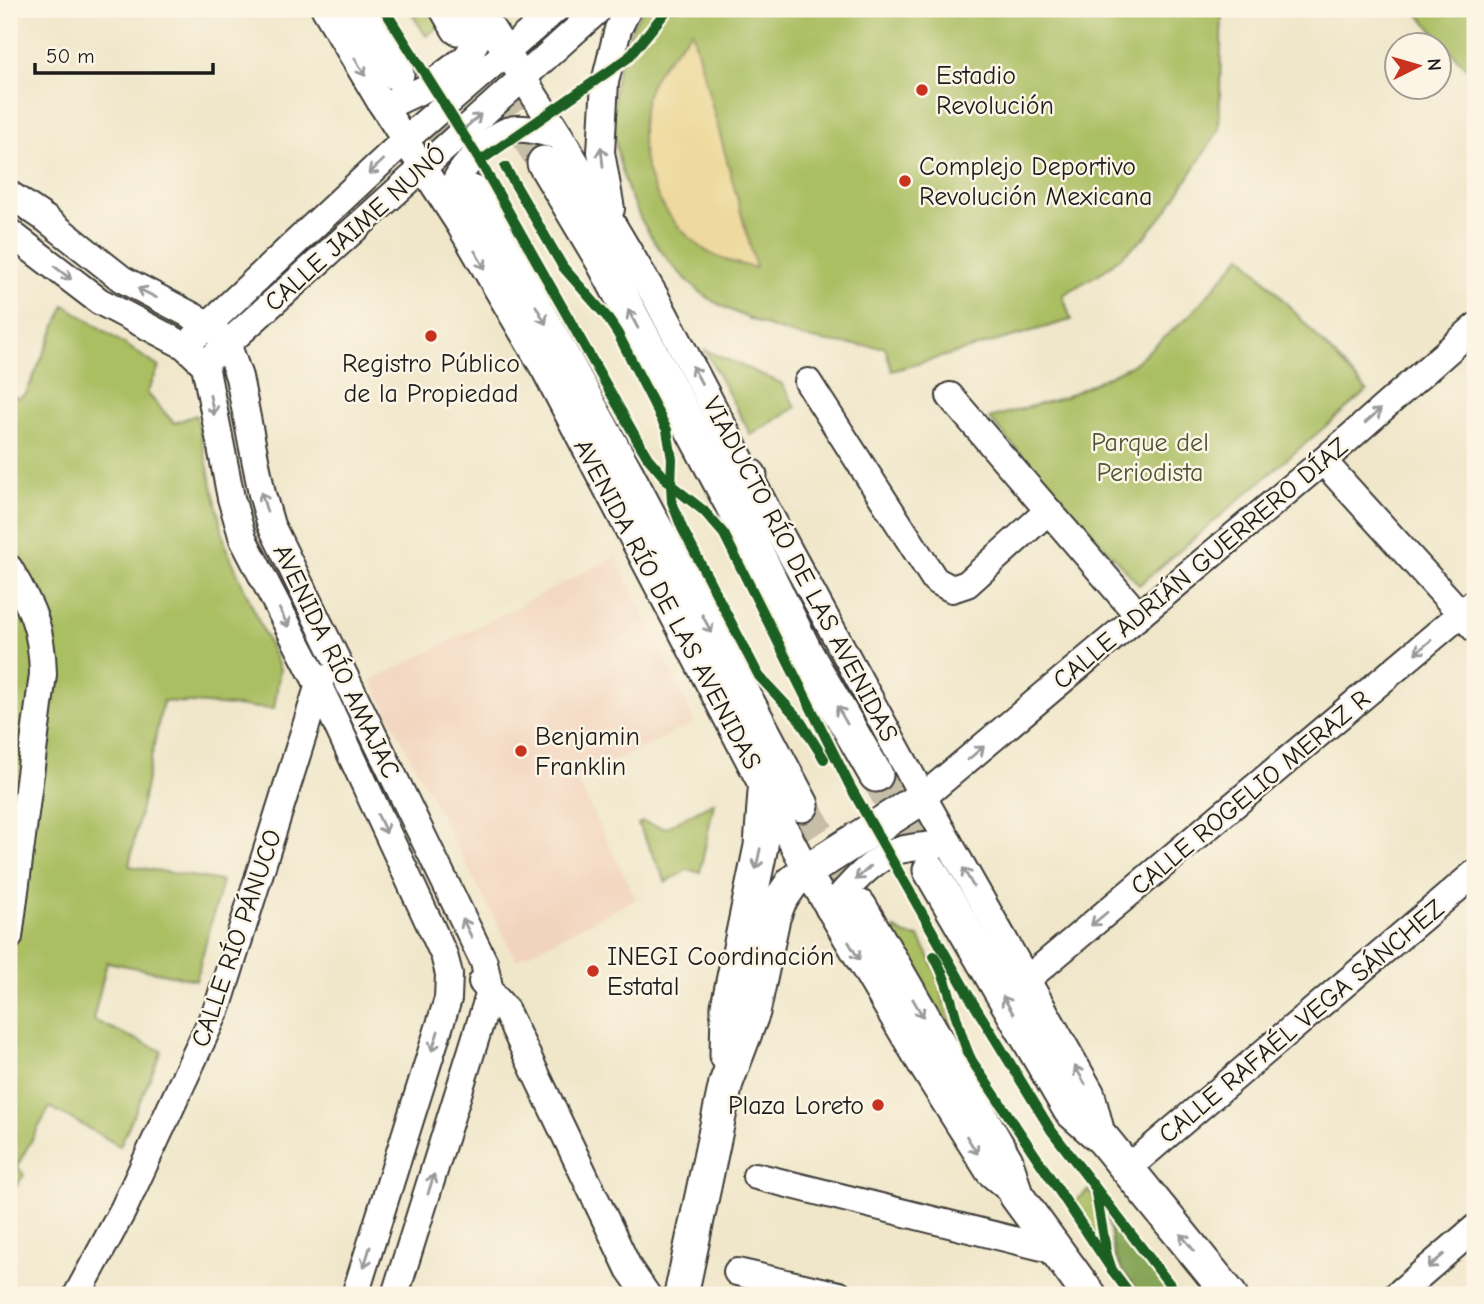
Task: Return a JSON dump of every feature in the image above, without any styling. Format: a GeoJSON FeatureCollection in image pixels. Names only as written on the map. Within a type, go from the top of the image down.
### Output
{"type":"FeatureCollection","features":[{"type":"Feature","properties":{"kind":"main road"},"geometry":{"type":"LineString","coordinates":[[357,9],[397,74]]}},
{"type":"Feature","properties":{"kind":"main road","name":"VIADUCTO RÍO DE LAS AVENIDAS"},"geometry":{"type":"LineString","coordinates":[[552,150],[602,260],[748,535],[806,653],[876,775]]}},
{"type":"Feature","properties":{"kind":"main road"},"geometry":{"type":"LineString","coordinates":[[472,192],[688,587],[802,805]]}},
{"type":"Feature","properties":{"kind":"main road"},"geometry":{"type":"LineString","coordinates":[[699,442],[746,468],[748,535]]}},
{"type":"Feature","properties":{"kind":"main road"},"geometry":{"type":"LineString","coordinates":[[627,474],[639,547],[688,587]]}},
{"type":"Feature","properties":{"kind":"main road"},"geometry":{"type":"LineString","coordinates":[[726,1083],[728,1006],[761,846],[765,792]]}},
{"type":"Feature","properties":{"kind":"main road"},"geometry":{"type":"LineString","coordinates":[[681,1295],[726,1083],[753,1012],[776,910],[792,883],[807,871],[923,797]]}},
{"type":"Feature","properties":{"kind":"main road","name":"VIADUCTO RÍO DE LAS AVENIDAS"},"geometry":{"type":"LineString","coordinates":[[940,857],[1070,1110],[1103,1139],[1230,1295]]}},
{"type":"Feature","properties":{"kind":"main road"},"geometry":{"type":"LineString","coordinates":[[844,908],[1006,1161],[1016,1195],[1089,1295]]}},
{"type":"Feature","properties":{"kind":"street","name":"AVENIDA RÍO DE LAS AVENIDAS"},"geometry":{"type":"LineString","coordinates":[[325,9],[381,103],[458,222],[546,372],[807,871],[844,908]]}},
{"type":"Feature","properties":{"kind":"street","name":"CALLE JAIME NUNÓ"},"geometry":{"type":"LineString","coordinates":[[184,346],[405,139],[556,9]]}},
{"type":"Feature","properties":{"kind":"street","name":"CALLE JAIME NUNÓ"},"geometry":{"type":"LineString","coordinates":[[205,365],[598,9]]}},
{"type":"Feature","properties":{"kind":"street"},"geometry":{"type":"LineString","coordinates":[[613,224],[601,152],[604,93],[618,29],[628,9]]}},
{"type":"Feature","properties":{"kind":"street"},"geometry":{"type":"LineString","coordinates":[[381,103],[398,100],[426,88],[467,57],[478,38],[467,16]]}},
{"type":"Feature","properties":{"kind":"street","name":"VIADUCTO RÍO DE LAS AVENIDAS"},"geometry":{"type":"LineString","coordinates":[[467,16],[506,52],[522,77],[552,150],[613,224],[655,296],[923,797],[940,857],[1025,981],[1091,1093],[1103,1139]]}},
{"type":"Feature","properties":{"kind":"street"},"geometry":{"type":"LineString","coordinates":[[458,222],[453,186],[465,166],[506,131],[526,129],[552,150]]}},
{"type":"Feature","properties":{"kind":"street","name":"AVENIDA RÍO AMAJAC"},"geometry":{"type":"LineString","coordinates":[[9,194],[46,219],[122,279],[208,324],[227,343],[239,377],[271,526],[484,962],[490,992]]}},
{"type":"Feature","properties":{"kind":"street"},"geometry":{"type":"LineString","coordinates":[[46,219],[16,242],[99,300],[184,346],[205,365]]}},
{"type":"Feature","properties":{"kind":"street","name":"CALLE ADRIÁN GUERRERO DÍAZ"},"geometry":{"type":"LineString","coordinates":[[923,797],[1323,461],[1475,327]]}},
{"type":"Feature","properties":{"kind":"street","name":"AVENIDA RÍO AMAJAC"},"geometry":{"type":"LineString","coordinates":[[205,365],[236,521],[243,539],[319,686],[444,955],[449,974],[448,999],[355,1295]]}},
{"type":"Feature","properties":{"kind":"street"},"geometry":{"type":"LineString","coordinates":[[808,382],[935,580],[952,589],[967,584],[1048,511]]}},
{"type":"Feature","properties":{"kind":"street"},"geometry":{"type":"LineString","coordinates":[[950,396],[1139,616]]}},
{"type":"Feature","properties":{"kind":"street"},"geometry":{"type":"LineString","coordinates":[[1323,461],[1471,615]]}},
{"type":"Feature","properties":{"kind":"street"},"geometry":{"type":"LineString","coordinates":[[9,568],[37,621],[43,655],[9,937]]}},
{"type":"Feature","properties":{"kind":"street","name":"CALLE ROGELIO MERAZ R"},"geometry":{"type":"LineString","coordinates":[[1025,981],[1471,615]]}},
{"type":"Feature","properties":{"kind":"street","name":"CALLE RÍO PÁNUCO"},"geometry":{"type":"LineString","coordinates":[[78,1295],[150,1153],[218,1006],[330,646]]}},
{"type":"Feature","properties":{"kind":"street"},"geometry":{"type":"LineString","coordinates":[[844,908],[858,876],[882,859],[899,850],[940,857]]}},
{"type":"Feature","properties":{"kind":"street","name":"CALLE RAFAÉL VEGA SÁNCHEZ"},"geometry":{"type":"LineString","coordinates":[[1127,1169],[1475,873]]}},
{"type":"Feature","properties":{"kind":"street","name":"AVENIDA RÍO AMAJAC"},"geometry":{"type":"LineString","coordinates":[[431,927],[505,1009],[629,1269],[647,1295]]}},
{"type":"Feature","properties":{"kind":"street"},"geometry":{"type":"LineString","coordinates":[[396,1295],[490,992]]}},
{"type":"Feature","properties":{"kind":"street"},"geometry":{"type":"LineString","coordinates":[[756,1176],[1055,1250]]}},
{"type":"Feature","properties":{"kind":"street"},"geometry":{"type":"LineString","coordinates":[[1397,1295],[1475,1228]]}},
{"type":"Feature","properties":{"kind":"street"},"geometry":{"type":"LineString","coordinates":[[737,1272],[839,1295]]}},
{"type":"Feature","properties":{"kind":"shaded area","name":"Benjamin Franklin"},"geometry":{"type":"Polygon","coordinates":[[[616,556],[695,723],[576,778],[636,899],[516,960],[371,681],[616,556]]]}},
{"type":"Feature","properties":{"kind":"green space"},"geometry":{"type":"Polygon","coordinates":[[[409,9],[436,9],[445,22],[426,36],[409,9]]]}},
{"type":"Feature","properties":{"kind":"green space","name":"Complejo Deportivo Revolución Mexicana"},"geometry":{"type":"Polygon","coordinates":[[[643,9],[1222,9],[1219,130],[1168,209],[1144,238],[1105,270],[1063,295],[1071,320],[892,371],[885,347],[829,342],[794,335],[717,304],[675,268],[651,236],[632,200],[620,162],[614,123],[615,83],[625,45],[643,9]]]}},
{"type":"Feature","properties":{"kind":"green space"},"geometry":{"type":"Polygon","coordinates":[[[1414,9],[1475,9],[1475,78],[1452,52],[1452,32],[1434,32],[1414,9]]]}},
{"type":"Feature","properties":{"kind":"green space","name":"Parque del Periodista"},"geometry":{"type":"Polygon","coordinates":[[[1242,255],[1367,391],[1139,585],[989,418],[1065,397],[1132,365],[1190,315],[1242,255]]]}},
{"type":"Feature","properties":{"kind":"green space"},"geometry":{"type":"Polygon","coordinates":[[[65,305],[159,367],[147,393],[174,423],[196,415],[226,547],[280,669],[274,709],[163,701],[129,866],[222,881],[196,980],[107,962],[93,1020],[162,1051],[120,1146],[50,1107],[17,1166],[24,1175],[9,1196],[9,394],[18,398],[26,394],[65,305]]]}},
{"type":"Feature","properties":{"kind":"green space"},"geometry":{"type":"Polygon","coordinates":[[[705,350],[781,383],[796,407],[751,435],[705,350]]]}},
{"type":"Feature","properties":{"kind":"green space"},"geometry":{"type":"Polygon","coordinates":[[[714,802],[700,872],[687,870],[666,882],[638,824],[642,822],[665,828],[714,802]]]}},
{"type":"Feature","properties":{"kind":"green space"},"geometry":{"type":"Polygon","coordinates":[[[895,929],[906,935],[919,937],[935,968],[952,1034],[892,931],[895,929]]]}},
{"type":"Feature","properties":{"kind":"green space"},"geometry":{"type":"Polygon","coordinates":[[[1089,1190],[1094,1199],[1101,1243],[1073,1202],[1089,1190]]]}},
{"type":"Feature","properties":{"kind":"green space"},"geometry":{"type":"Polygon","coordinates":[[[1106,1206],[1172,1295],[1141,1295],[1122,1270],[1114,1255],[1106,1206]]]}},
{"type":"Feature","properties":{"kind":"sand"},"geometry":{"type":"Polygon","coordinates":[[[692,31],[756,268],[717,256],[687,235],[672,219],[660,200],[645,159],[642,137],[648,92],[661,67],[692,31]]]}},
{"type":"Feature","properties":{"kind":"tunnel"},"geometry":{"type":"LineString","coordinates":[[469,44],[544,163]]}},
{"type":"Feature","properties":{"kind":"tunnel"},"geometry":{"type":"LineString","coordinates":[[397,74],[461,175]]}},
{"type":"Feature","properties":{"kind":"tunnel"},"geometry":{"type":"LineString","coordinates":[[876,775],[930,870]]}},
{"type":"Feature","properties":{"kind":"tunnel"},"geometry":{"type":"LineString","coordinates":[[802,805],[860,907]]}},
{"type":"Feature","properties":{"kind":"cycle path"},"geometry":{"type":"LineString","coordinates":[[384,9],[480,161],[648,458],[671,485],[672,502],[682,528],[759,676],[799,719],[824,759]]}},
{"type":"Feature","properties":{"kind":"cycle path"},"geometry":{"type":"LineString","coordinates":[[480,161],[628,58],[668,9]]}},
{"type":"Feature","properties":{"kind":"cycle path"},"geometry":{"type":"LineString","coordinates":[[505,167],[563,267],[607,317],[618,334],[667,430],[672,459],[671,485],[704,511],[724,534],[850,786],[969,996],[1051,1130],[1178,1295]]}},
{"type":"Feature","properties":{"kind":"cycle path"},"geometry":{"type":"LineString","coordinates":[[934,956],[946,982],[972,1061],[1112,1270]]}},
{"type":"Feature","properties":{"kind":"cycle path"},"geometry":{"type":"LineString","coordinates":[[1096,1193],[1112,1270],[1131,1295]]}},
{"type":"Feature","properties":{"kind":"place","name":"Estadio Revolución"},"geometry":{"type":"Point","coordinates":[922,90]}},
{"type":"Feature","properties":{"kind":"place","name":"Complejo Deportivo Revolución Mexicana"},"geometry":{"type":"Point","coordinates":[905,181]}},
{"type":"Feature","properties":{"kind":"place","name":"Registro Público de la Propiedad"},"geometry":{"type":"Point","coordinates":[431,336]}},
{"type":"Feature","properties":{"kind":"place","name":"Benjamin Franklin"},"geometry":{"type":"Point","coordinates":[521,751]}},
{"type":"Feature","properties":{"kind":"place","name":"INEGI Coordinación Estatal"},"geometry":{"type":"Point","coordinates":[593,971]}},
{"type":"Feature","properties":{"kind":"place","name":"Plaza Loreto"},"geometry":{"type":"Point","coordinates":[878,1105]}}]}
